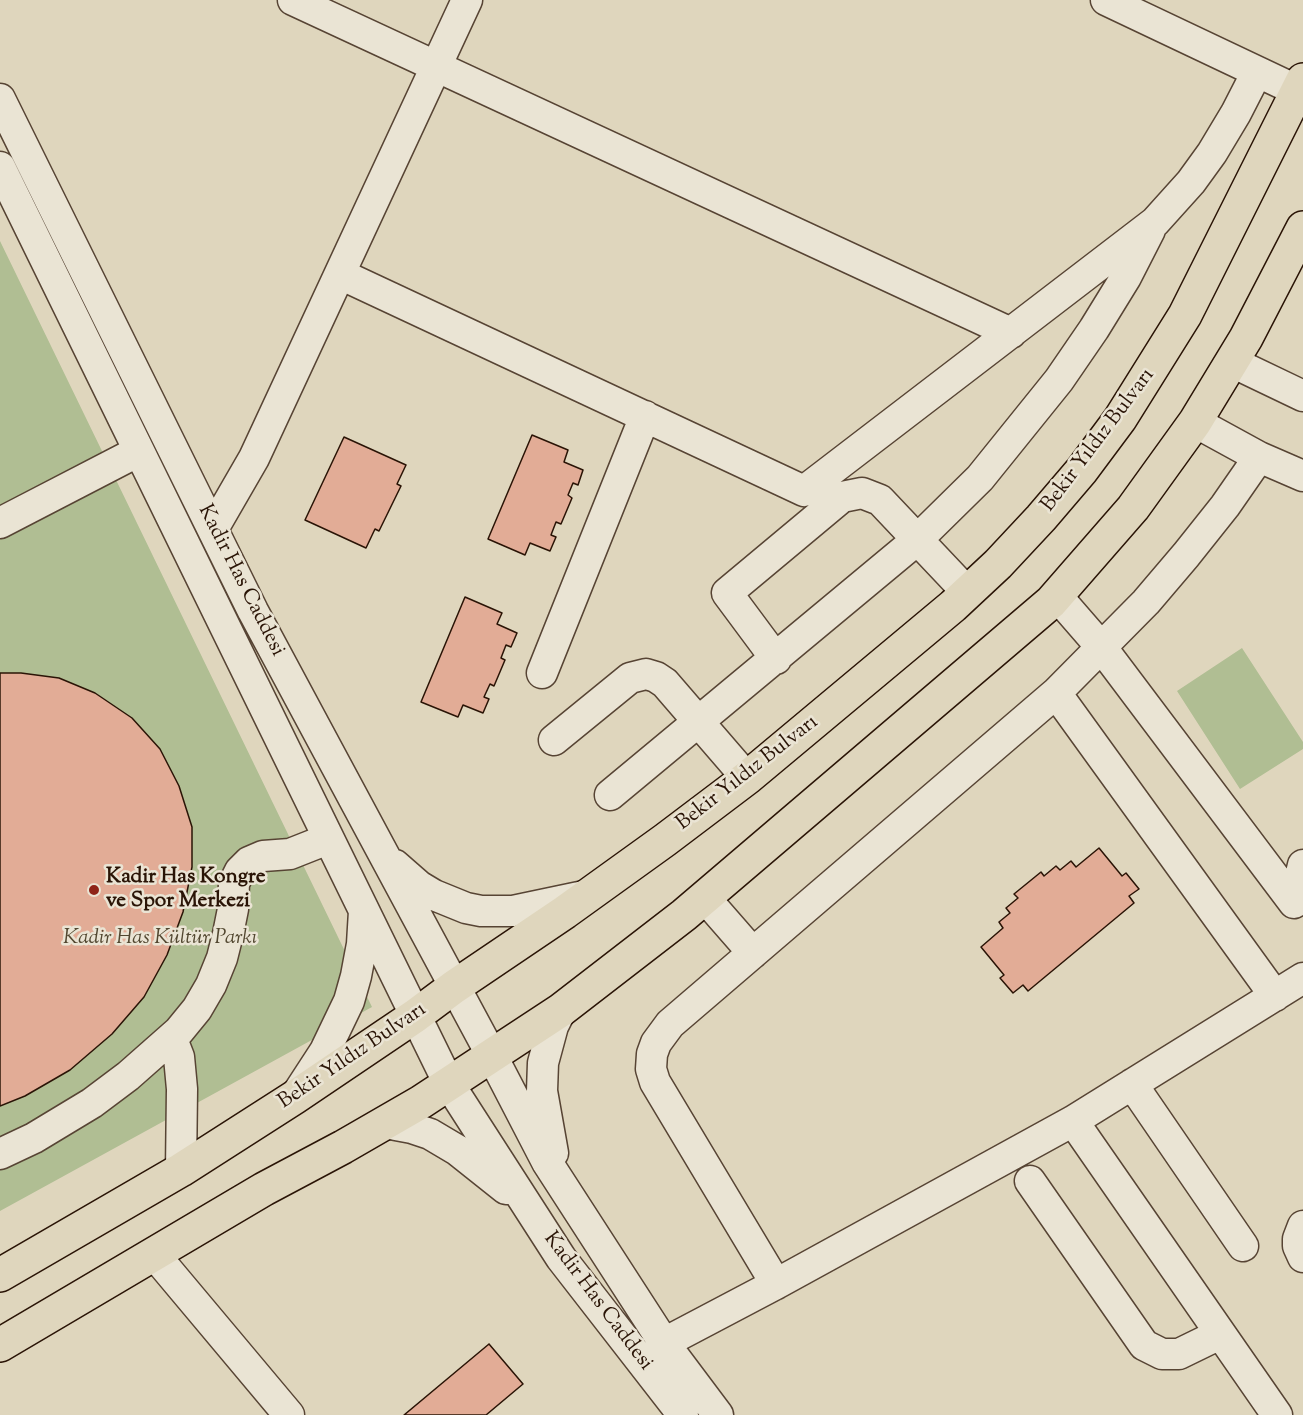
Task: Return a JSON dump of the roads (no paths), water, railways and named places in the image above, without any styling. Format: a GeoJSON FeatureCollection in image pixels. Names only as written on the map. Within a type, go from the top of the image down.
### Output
{"type":"FeatureCollection","features":[{"type":"Feature","properties":{"kind":"main road","name":"Bekir Yıldız Bulvarı"},"geometry":{"type":"LineString","coordinates":[[0,1275],[181,1170],[295,1097],[589,895],[747,778],[998,564],[1083,470],[1155,366],[1185,315],[1300,86]]}},
{"type":"Feature","properties":{"kind":"main road"},"geometry":{"type":"LineString","coordinates":[[0,1345],[264,1189],[385,1123],[449,1084],[561,1010],[624,964],[705,898],[1056,596],[1133,508],[1195,422],[1232,362],[1303,228]]}},
{"type":"Feature","properties":{"kind":"street"},"geometry":{"type":"LineString","coordinates":[[293,0],[1011,333]]}},
{"type":"Feature","properties":{"kind":"street"},"geometry":{"type":"LineString","coordinates":[[213,530],[254,458],[467,0]]}},
{"type":"Feature","properties":{"kind":"street"},"geometry":{"type":"LineString","coordinates":[[1106,0],[1257,72],[1300,86]]}},
{"type":"Feature","properties":{"kind":"street"},"geometry":{"type":"LineString","coordinates":[[340,274],[804,491],[1155,222],[1191,182],[1212,153],[1257,72]]}},
{"type":"Feature","properties":{"kind":"street","name":"Kadir Has Caddesi"},"geometry":{"type":"LineString","coordinates":[[0,99],[253,611],[547,1162],[664,1343],[718,1415]]}},
{"type":"Feature","properties":{"kind":"street","name":"Kadir Has Caddesi"},"geometry":{"type":"LineString","coordinates":[[0,167],[449,1084],[561,1258],[683,1415]]}},
{"type":"Feature","properties":{"kind":"street"},"geometry":{"type":"LineString","coordinates":[[610,795],[918,540],[980,478],[1059,380],[1110,303],[1155,222]]}},
{"type":"Feature","properties":{"kind":"street"},"geometry":{"type":"LineString","coordinates":[[1232,362],[1303,396]]}},
{"type":"Feature","properties":{"kind":"street"},"geometry":{"type":"LineString","coordinates":[[542,673],[645,416]]}},
{"type":"Feature","properties":{"kind":"street"},"geometry":{"type":"LineString","coordinates":[[1195,422],[1259,457],[1303,476]]}},
{"type":"Feature","properties":{"kind":"street"},"geometry":{"type":"LineString","coordinates":[[0,523],[139,451]]}},
{"type":"Feature","properties":{"kind":"street"},"geometry":{"type":"LineString","coordinates":[[776,1284],[655,1083],[651,1069],[652,1054],[662,1033],[1056,693],[1102,648],[1186,555],[1225,506],[1259,457]]}},
{"type":"Feature","properties":{"kind":"street"},"geometry":{"type":"LineString","coordinates":[[776,659],[728,593],[834,503],[852,494],[871,495],[887,506],[967,592]]}},
{"type":"Feature","properties":{"kind":"street"},"geometry":{"type":"LineString","coordinates":[[1056,596],[1102,648],[1294,903],[1303,865]]}},
{"type":"Feature","properties":{"kind":"street"},"geometry":{"type":"LineString","coordinates":[[554,740],[623,683],[638,675],[656,677],[665,683],[747,778]]}},
{"type":"Feature","properties":{"kind":"street"},"geometry":{"type":"LineString","coordinates":[[1056,693],[1275,996]]}},
{"type":"Feature","properties":{"kind":"street"},"geometry":{"type":"LineString","coordinates":[[0,1154],[34,1138],[92,1102],[137,1069],[172,1038],[197,1009],[211,985],[222,958],[233,909],[234,883],[240,871],[249,862],[290,854],[328,839]]}},
{"type":"Feature","properties":{"kind":"street"},"geometry":{"type":"LineString","coordinates":[[380,848],[419,886],[435,896],[466,908],[497,912],[513,911],[589,895]]}},
{"type":"Feature","properties":{"kind":"street"},"geometry":{"type":"LineString","coordinates":[[705,898],[753,953]]}},
{"type":"Feature","properties":{"kind":"street"},"geometry":{"type":"LineString","coordinates":[[295,1097],[325,1051],[349,1001],[362,944],[364,911]]}},
{"type":"Feature","properties":{"kind":"street"},"geometry":{"type":"LineString","coordinates":[[664,1343],[1073,1121],[1303,978]]}},
{"type":"Feature","properties":{"kind":"street"},"geometry":{"type":"LineString","coordinates":[[561,1010],[548,1042],[543,1063],[542,1091],[561,1186]]}},
{"type":"Feature","properties":{"kind":"street"},"geometry":{"type":"LineString","coordinates":[[172,1038],[179,1057],[182,1089],[181,1170]]}},
{"type":"Feature","properties":{"kind":"street"},"geometry":{"type":"LineString","coordinates":[[1132,1084],[1243,1246]]}},
{"type":"Feature","properties":{"kind":"street"},"geometry":{"type":"LineString","coordinates":[[1073,1121],[1276,1415]]}},
{"type":"Feature","properties":{"kind":"street"},"geometry":{"type":"LineString","coordinates":[[385,1123],[430,1134],[457,1150],[522,1198]]}},
{"type":"Feature","properties":{"kind":"street"},"geometry":{"type":"LineString","coordinates":[[1030,1181],[1144,1345],[1162,1354],[1179,1354],[1220,1334]]}},
{"type":"Feature","properties":{"kind":"street"},"geometry":{"type":"LineString","coordinates":[[1303,1226],[1298,1239],[1298,1246],[1303,1257]]}},
{"type":"Feature","properties":{"kind":"street"},"geometry":{"type":"LineString","coordinates":[[154,1254],[289,1415]]}},
{"type":"Feature","properties":{"kind":"place","name":"Kadir Has Kongre ve Spor Merkezi"},"geometry":{"type":"Point","coordinates":[94,890]}},
{"type":"Feature","properties":{"kind":"park label","name":"Kadir Has Kültür Parkı"},"geometry":{"type":"Point","coordinates":[160,939]}}]}
